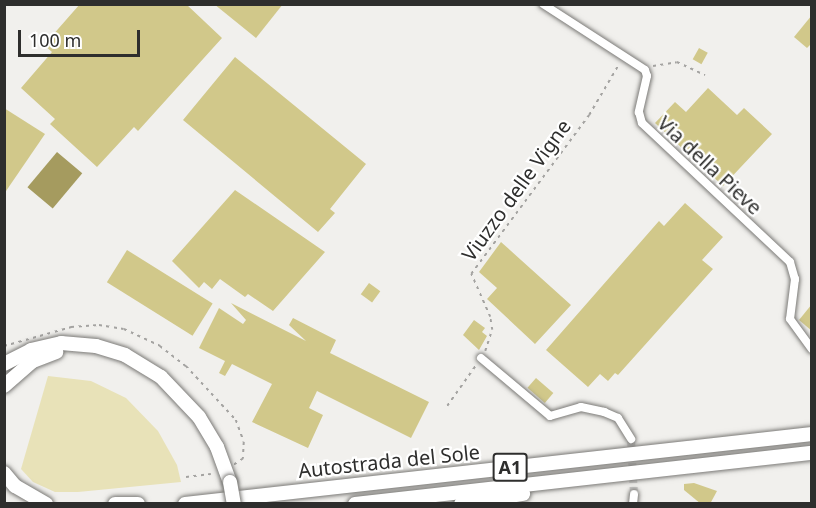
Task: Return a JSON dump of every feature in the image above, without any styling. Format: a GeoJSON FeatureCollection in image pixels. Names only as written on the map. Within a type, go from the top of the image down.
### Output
{"type":"FeatureCollection","features":[{"type":"Feature","properties":{"kind":"highway"},"geometry":{"type":"LineString","coordinates":[[4,364],[31,350],[61,343],[112,350],[134,360],[161,377],[199,417],[217,447],[234,504]]}},
{"type":"Feature","properties":{"kind":"highway"},"geometry":{"type":"LineString","coordinates":[[4,386],[33,361],[51,353],[73,350],[118,359],[154,381],[191,418],[226,483],[227,504]]}},
{"type":"Feature","properties":{"kind":"highway","name":"Autostrada del Sole"},"geometry":{"type":"LineString","coordinates":[[185,504],[812,434]]}},
{"type":"Feature","properties":{"kind":"highway","name":"Autostrada del Sole"},"geometry":{"type":"LineString","coordinates":[[355,504],[812,453]]}},
{"type":"Feature","properties":{"kind":"highway"},"geometry":{"type":"LineString","coordinates":[[4,473],[15,486],[46,504]]}},
{"type":"Feature","properties":{"kind":"highway"},"geometry":{"type":"LineString","coordinates":[[461,504],[566,488],[592,478]]}},
{"type":"Feature","properties":{"kind":"highway"},"geometry":{"type":"LineString","coordinates":[[115,504],[138,504]]}},
{"type":"Feature","properties":{"kind":"street"},"geometry":{"type":"LineString","coordinates":[[543,4],[624,55],[645,72]]}},
{"type":"Feature","properties":{"kind":"street","name":"Via della Pieve"},"geometry":{"type":"LineString","coordinates":[[645,72],[639,112],[642,123],[790,262],[795,279],[790,319],[812,349]]}},
{"type":"Feature","properties":{"kind":"street"},"geometry":{"type":"LineString","coordinates":[[481,358],[550,416],[580,407],[604,412],[618,418],[631,440]]}},
{"type":"Feature","properties":{"kind":"street"},"geometry":{"type":"LineString","coordinates":[[633,504],[634,494]]}},
{"type":"Feature","properties":{"kind":"path","name":"Viuzzo delle Vigne"},"geometry":{"type":"LineString","coordinates":[[447,406],[481,358],[492,330],[490,317],[473,283],[474,268],[589,115],[624,55]]}},
{"type":"Feature","properties":{"kind":"path"},"geometry":{"type":"LineString","coordinates":[[645,72],[660,64],[677,62],[705,75]]}},
{"type":"Feature","properties":{"kind":"path"},"geometry":{"type":"LineString","coordinates":[[186,477],[211,474]]}},
{"type":"Feature","properties":{"kind":"shaded area"},"geometry":{"type":"Polygon","coordinates":[[[57,152],[82,173],[53,208],[27,187],[57,152]]]}},
{"type":"Feature","properties":{"kind":"shaded area"},"geometry":{"type":"Polygon","coordinates":[[[48,376],[91,381],[126,398],[158,431],[177,465],[181,482],[78,492],[55,492],[33,482],[21,469],[48,376]]]}},
{"type":"Feature","properties":{"kind":"building"},"geometry":{"type":"Polygon","coordinates":[[[80,4],[186,4],[222,38],[138,131],[134,127],[97,167],[50,124],[55,119],[21,88],[52,52],[44,45],[80,4]]]}},
{"type":"Feature","properties":{"kind":"building"},"geometry":{"type":"Polygon","coordinates":[[[214,4],[283,4],[256,38],[214,4]]]}},
{"type":"Feature","properties":{"kind":"building"},"geometry":{"type":"Polygon","coordinates":[[[812,15],[812,43],[807,48],[794,37],[812,15]]]}},
{"type":"Feature","properties":{"kind":"building"},"geometry":{"type":"Polygon","coordinates":[[[699,48],[708,53],[701,64],[693,59],[699,48]]]}},
{"type":"Feature","properties":{"kind":"building"},"geometry":{"type":"Polygon","coordinates":[[[235,57],[366,164],[330,209],[335,213],[318,232],[183,120],[235,57]]]}},
{"type":"Feature","properties":{"kind":"building"},"geometry":{"type":"Polygon","coordinates":[[[708,88],[737,115],[744,108],[772,134],[723,186],[655,123],[675,102],[686,112],[708,88]]]}},
{"type":"Feature","properties":{"kind":"building"},"geometry":{"type":"Polygon","coordinates":[[[4,108],[45,134],[4,194],[4,108]]]}},
{"type":"Feature","properties":{"kind":"building"},"geometry":{"type":"Polygon","coordinates":[[[235,190],[325,252],[273,311],[248,294],[245,297],[220,279],[212,289],[204,282],[199,288],[172,261],[235,190]]]}},
{"type":"Feature","properties":{"kind":"building"},"geometry":{"type":"Polygon","coordinates":[[[685,203],[723,237],[702,260],[713,269],[618,375],[615,373],[608,381],[600,374],[588,387],[546,350],[659,221],[664,226],[685,203]]]}},
{"type":"Feature","properties":{"kind":"building"},"geometry":{"type":"Polygon","coordinates":[[[501,242],[571,305],[535,344],[487,299],[497,288],[479,272],[501,242]]]}},
{"type":"Feature","properties":{"kind":"building"},"geometry":{"type":"Polygon","coordinates":[[[127,250],[213,304],[193,336],[107,282],[127,250]]]}},
{"type":"Feature","properties":{"kind":"building"},"geometry":{"type":"Polygon","coordinates":[[[369,283],[380,291],[372,303],[361,294],[369,283]]]}},
{"type":"Feature","properties":{"kind":"building"},"geometry":{"type":"Polygon","coordinates":[[[231,303],[306,341],[289,325],[293,318],[336,340],[330,353],[429,402],[411,438],[317,391],[309,408],[323,415],[308,448],[252,422],[272,384],[232,364],[225,376],[219,373],[225,361],[199,348],[219,308],[243,324],[246,320],[231,303]]]}},
{"type":"Feature","properties":{"kind":"building"},"geometry":{"type":"Polygon","coordinates":[[[812,304],[812,331],[799,320],[812,304]]]}},
{"type":"Feature","properties":{"kind":"building"},"geometry":{"type":"Polygon","coordinates":[[[474,320],[485,328],[482,332],[487,336],[479,350],[463,335],[474,320]]]}},
{"type":"Feature","properties":{"kind":"building"},"geometry":{"type":"Polygon","coordinates":[[[536,378],[553,393],[545,403],[527,388],[536,378]]]}},
{"type":"Feature","properties":{"kind":"building"},"geometry":{"type":"Polygon","coordinates":[[[694,483],[717,491],[710,504],[701,504],[684,490],[684,484],[694,483]]]}},
{"type":"Feature","properties":{"kind":"tunnel"},"geometry":{"type":"LineString","coordinates":[[631,439],[634,494]]}}]}
